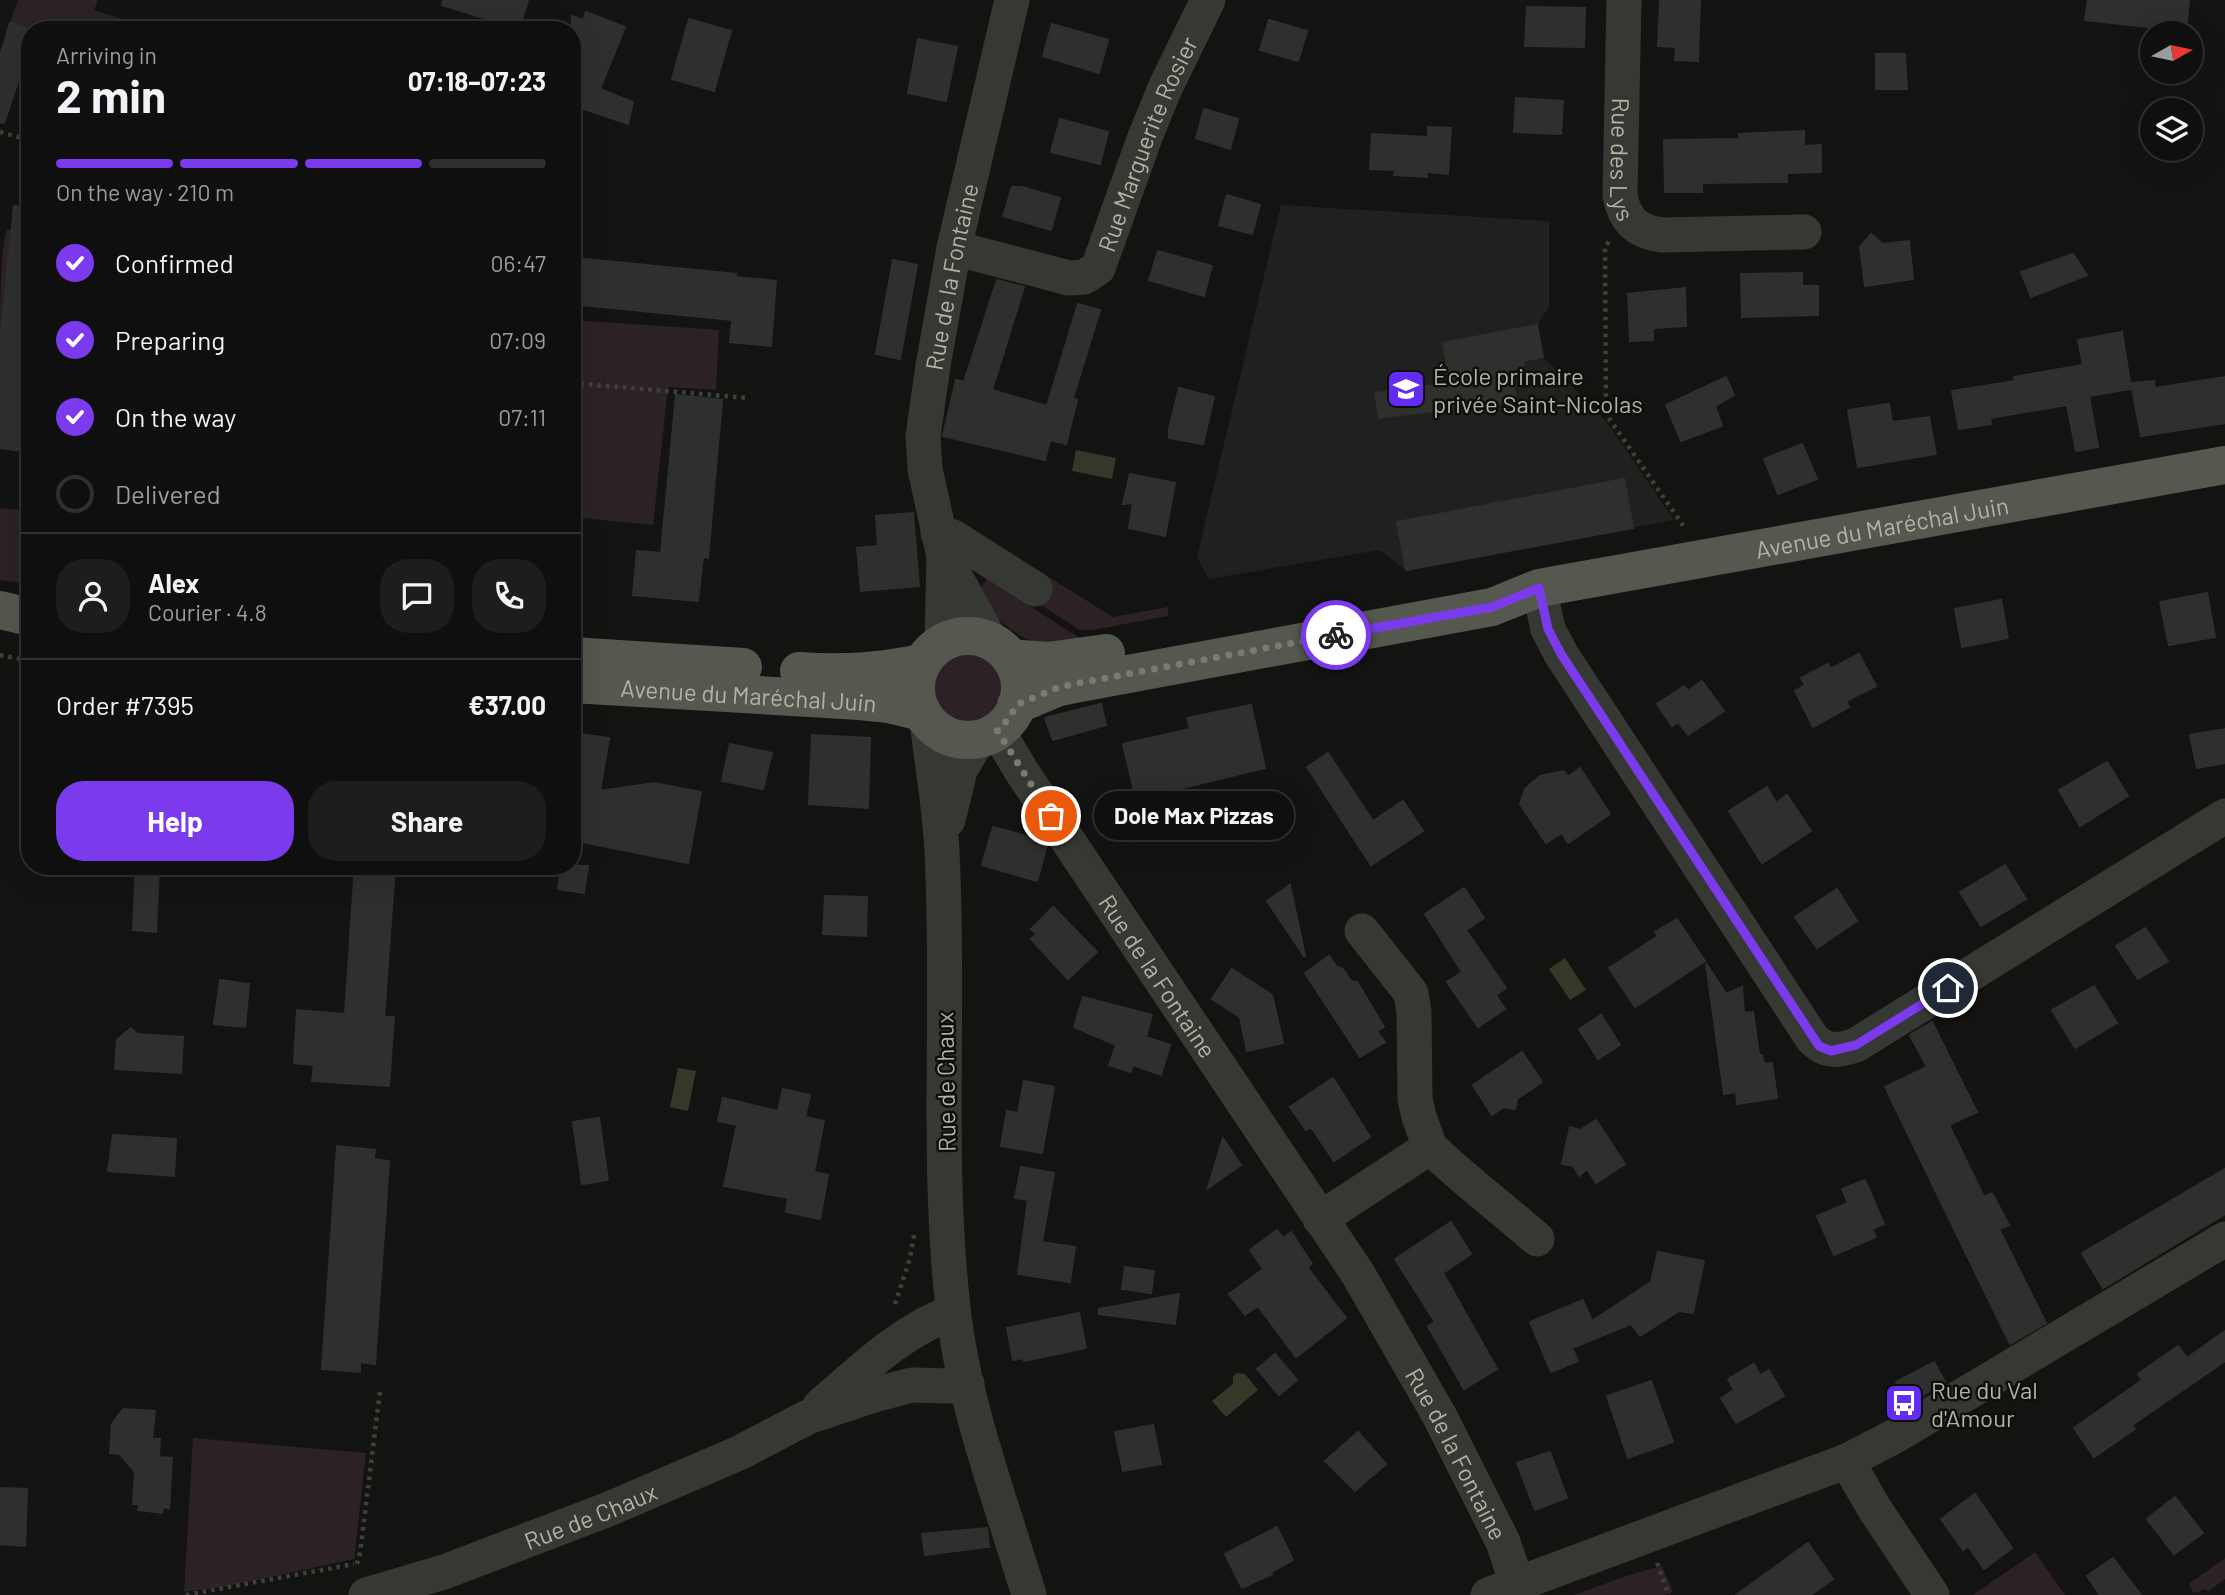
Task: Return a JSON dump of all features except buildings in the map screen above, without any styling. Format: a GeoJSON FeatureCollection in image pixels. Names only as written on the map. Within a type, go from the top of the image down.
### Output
{"type":"FeatureCollection","features":[{"type":"Feature","properties":{"kind":"main road","name":"Avenue du Maréchal Juin"},"geometry":{"type":"LineString","coordinates":[[998,724],[1059,687],[1492,607],[1539,588],[2225,465]]}},
{"type":"Feature","properties":{"kind":"main road","name":"Avenue du Maréchal Juin"},"geometry":{"type":"LineString","coordinates":[[1001,650],[1048,661],[1091,656],[1489,585],[1539,588]]}},
{"type":"Feature","properties":{"kind":"main road"},"geometry":{"type":"LineString","coordinates":[[0,610],[21,615]]}},
{"type":"Feature","properties":{"kind":"main road"},"geometry":{"type":"LineString","coordinates":[[0,632],[21,636]]}},
{"type":"Feature","properties":{"kind":"main road"},"geometry":{"type":"LineString","coordinates":[[966,636],[1001,650],[1017,671],[1019,684],[998,724],[955,738],[940,732],[925,716],[917,699],[916,684],[932,653],[966,636]]}},
{"type":"Feature","properties":{"kind":"main road","name":"Avenue du Maréchal Juin"},"geometry":{"type":"LineString","coordinates":[[581,657],[836,673],[880,672],[932,653]]}},
{"type":"Feature","properties":{"kind":"main road","name":"Avenue du Maréchal Juin"},"geometry":{"type":"LineString","coordinates":[[581,685],[860,701],[889,704],[925,716]]}},
{"type":"Feature","properties":{"kind":"street","name":"Rue de la Fontaine"},"geometry":{"type":"LineString","coordinates":[[932,653],[941,544],[925,469],[923,436],[954,248],[1012,0]]}},
{"type":"Feature","properties":{"kind":"street","name":"Rue Marguerite Rosier"},"geometry":{"type":"LineString","coordinates":[[954,248],[1069,278],[1084,277],[1098,268],[1155,113],[1208,0]]}},
{"type":"Feature","properties":{"kind":"street","name":"Rue des Lys"},"geometry":{"type":"LineString","coordinates":[[1624,0],[1620,195],[1631,223],[1642,231],[1662,235],[1804,232]]}},
{"type":"Feature","properties":{"kind":"street"},"geometry":{"type":"LineString","coordinates":[[941,544],[953,537],[1035,589]]}},
{"type":"Feature","properties":{"kind":"street","name":"Rue de la Fontaine"},"geometry":{"type":"LineString","coordinates":[[941,544],[1001,650]]}},
{"type":"Feature","properties":{"kind":"street"},"geometry":{"type":"LineString","coordinates":[[1539,588],[1548,629],[1561,654],[1812,1038],[1819,1046],[1831,1051],[1856,1045],[2225,816]]}},
{"type":"Feature","properties":{"kind":"street","name":"Rue de Chaux"},"geometry":{"type":"LineString","coordinates":[[925,716],[942,851],[945,1144],[953,1312],[967,1384],[1029,1595]]}},
{"type":"Feature","properties":{"kind":"street","name":"Rue de la Fontaine"},"geometry":{"type":"LineString","coordinates":[[998,724],[1022,772],[1357,1274],[1439,1415],[1503,1542],[1507,1590]]}},
{"type":"Feature","properties":{"kind":"street","name":"Rue de Chaux"},"geometry":{"type":"LineString","coordinates":[[942,851],[953,791],[960,770],[998,724]]}},
{"type":"Feature","properties":{"kind":"street"},"geometry":{"type":"LineString","coordinates":[[1362,931],[1411,993],[1415,1012],[1415,1098],[1430,1147],[1537,1240]]}},
{"type":"Feature","properties":{"kind":"street"},"geometry":{"type":"LineString","coordinates":[[1320,1219],[1430,1147]]}},
{"type":"Feature","properties":{"kind":"street"},"geometry":{"type":"LineString","coordinates":[[1507,1590],[1847,1461],[1895,1436],[2225,1239]]}},
{"type":"Feature","properties":{"kind":"street","name":"Rue de Chaux"},"geometry":{"type":"LineString","coordinates":[[808,1417],[899,1339],[930,1320],[953,1312]]}},
{"type":"Feature","properties":{"kind":"street","name":"Rue de Chaux"},"geometry":{"type":"LineString","coordinates":[[361,1579],[444,1572],[609,1509],[739,1453],[808,1417],[912,1385],[967,1384]]}},
{"type":"Feature","properties":{"kind":"street"},"geometry":{"type":"LineString","coordinates":[[1847,1461],[1874,1508],[1932,1595]]}},
{"type":"Feature","properties":{"kind":"path"},"geometry":{"type":"LineString","coordinates":[[0,132],[21,138]]}},
{"type":"Feature","properties":{"kind":"path"},"geometry":{"type":"LineString","coordinates":[[1631,223],[1605,246],[1606,414],[1684,527]]}},
{"type":"Feature","properties":{"kind":"path"},"geometry":{"type":"LineString","coordinates":[[581,384],[748,398]]}},
{"type":"Feature","properties":{"kind":"path"},"geometry":{"type":"LineString","coordinates":[[0,655],[21,659]]}},
{"type":"Feature","properties":{"kind":"path"},"geometry":{"type":"LineString","coordinates":[[891,1314],[901,1291],[915,1231]]}},
{"type":"Feature","properties":{"kind":"path"},"geometry":{"type":"LineString","coordinates":[[361,1579],[360,1553],[380,1391]]}},
{"type":"Feature","properties":{"kind":"path"},"geometry":{"type":"LineString","coordinates":[[361,1579],[369,1561]]}},
{"type":"Feature","properties":{"kind":"path"},"geometry":{"type":"LineString","coordinates":[[1657,1563],[1669,1595]]}},
{"type":"Feature","properties":{"kind":"path"},"geometry":{"type":"LineString","coordinates":[[186,1595],[361,1579]]}},
{"type":"Feature","properties":{"kind":"shaded area"},"geometry":{"type":"Polygon","coordinates":[[[18,0],[98,0],[94,10],[128,21],[21,21],[21,26],[10,23],[18,0]]]}},
{"type":"Feature","properties":{"kind":"shaded area","name":"École primaire privée Saint-Nicolas"},"geometry":{"type":"Polygon","coordinates":[[[1281,205],[1549,221],[1549,307],[1537,325],[1543,357],[1606,421],[1674,520],[1406,570],[1379,550],[1209,579],[1197,557],[1281,205]]]}},
{"type":"Feature","properties":{"kind":"shaded area"},"geometry":{"type":"Polygon","coordinates":[[[7,230],[21,231],[21,265],[0,344],[0,302],[7,230]]]}},
{"type":"Feature","properties":{"kind":"shaded area"},"geometry":{"type":"Polygon","coordinates":[[[581,321],[719,330],[716,390],[668,387],[653,525],[581,518],[581,321]]]}},
{"type":"Feature","properties":{"kind":"shaded area"},"geometry":{"type":"Polygon","coordinates":[[[1076,450],[1116,458],[1112,479],[1072,471],[1076,450]]]}},
{"type":"Feature","properties":{"kind":"shaded area"},"geometry":{"type":"Polygon","coordinates":[[[0,508],[21,510],[21,583],[0,580],[0,508]]]}},
{"type":"Feature","properties":{"kind":"shaded area"},"geometry":{"type":"Polygon","coordinates":[[[1047,576],[1113,617],[1168,607],[1168,616],[1080,630],[1032,599],[1047,576]]]}},
{"type":"Feature","properties":{"kind":"shaded area"},"geometry":{"type":"Polygon","coordinates":[[[987,579],[1086,642],[1043,644],[1019,635],[1003,623],[976,595],[987,579]]]}},
{"type":"Feature","properties":{"kind":"shaded area"},"geometry":{"type":"Polygon","coordinates":[[[968,651],[982,654],[994,662],[1002,674],[1005,688],[1002,702],[994,714],[982,722],[968,725],[954,722],[942,714],[934,702],[931,688],[934,674],[942,662],[954,654],[968,651]]]}},
{"type":"Feature","properties":{"kind":"shaded area"},"geometry":{"type":"Polygon","coordinates":[[[1565,958],[1586,990],[1570,1000],[1549,969],[1565,958]]]}},
{"type":"Feature","properties":{"kind":"shaded area"},"geometry":{"type":"Polygon","coordinates":[[[678,1068],[696,1071],[688,1111],[670,1107],[678,1068]]]}},
{"type":"Feature","properties":{"kind":"shaded area"},"geometry":{"type":"Polygon","coordinates":[[[1237,1373],[1245,1374],[1258,1390],[1226,1417],[1212,1401],[1233,1384],[1233,1377],[1237,1373]]]}},
{"type":"Feature","properties":{"kind":"shaded area"},"geometry":{"type":"Polygon","coordinates":[[[193,1438],[366,1453],[354,1559],[228,1586],[184,1592],[193,1438]]]}},
{"type":"Feature","properties":{"kind":"shaded area"},"geometry":{"type":"Polygon","coordinates":[[[2035,1552],[2065,1595],[1973,1595],[2035,1552]]]}},
{"type":"Feature","properties":{"kind":"shaded area"},"geometry":{"type":"Polygon","coordinates":[[[2225,1558],[2225,1579],[2209,1591],[2204,1589],[2193,1592],[2189,1584],[2225,1558]]]}},
{"type":"Feature","properties":{"kind":"shaded area"},"geometry":{"type":"Polygon","coordinates":[[[1662,1566],[1673,1592],[1665,1595],[1574,1595],[1629,1575],[1662,1566]]]}},
{"type":"Feature","properties":{"kind":"way so far"},"geometry":{"type":"LineString","coordinates":[[1051,816],[997,730],[1009,719],[1016,705],[1059,687],[1336,635]]}},
{"type":"Feature","properties":{"kind":"place","name":"École primaire privée Saint-Nicolas"},"geometry":{"type":"Point","coordinates":[1406,389]}},
{"type":"Feature","properties":{"kind":"place","name":"Dole Max Pizzas"},"geometry":{"type":"Point","coordinates":[1051,816]}},
{"type":"Feature","properties":{"kind":"place","name":"Rue du Val d'Amour"},"geometry":{"type":"Point","coordinates":[1904,1403]}},
{"type":"Feature","properties":{"kind":"route"},"geometry":{"type":"LineString","coordinates":[[1336,635],[1492,607],[1539,588],[1548,629],[1561,654],[1819,1046],[1831,1051],[1856,1045],[1948,988]]}}]}
